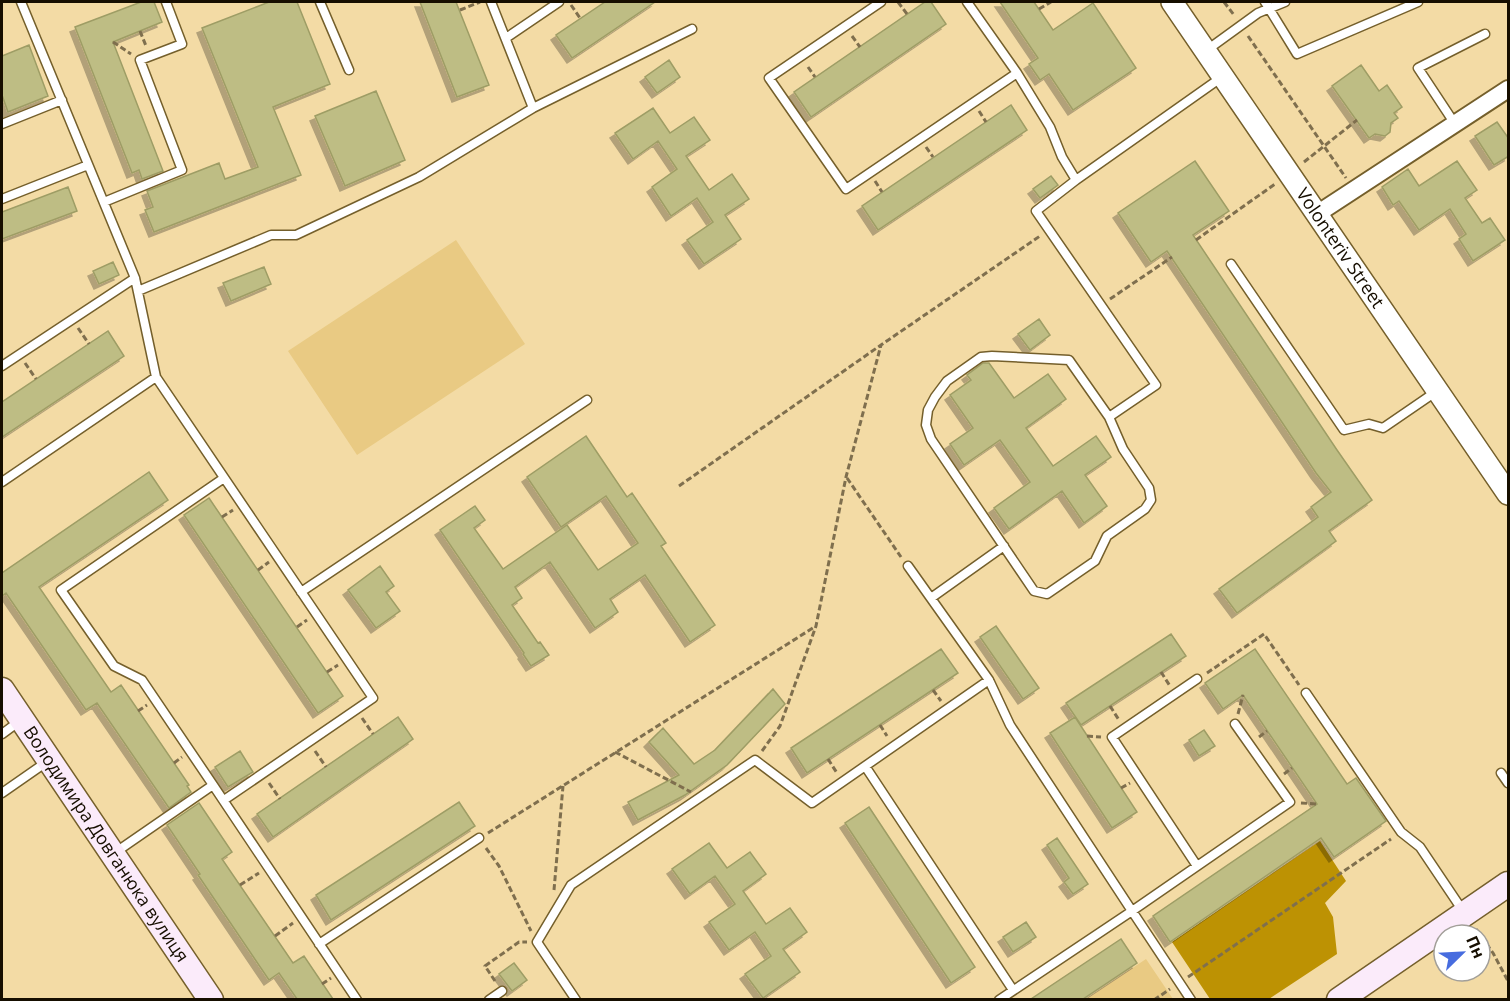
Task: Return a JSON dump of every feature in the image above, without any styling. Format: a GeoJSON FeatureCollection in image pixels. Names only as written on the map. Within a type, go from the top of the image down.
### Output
{"type":"FeatureCollection","features":[{"type":"Feature","properties":{"kind":"main road","name":"Володимира Довганюка вулиця"},"geometry":{"type":"LineString","coordinates":[[2,690],[211,999]]}},
{"type":"Feature","properties":{"kind":"main road"},"geometry":{"type":"LineString","coordinates":[[1339,999],[1509,884]]}},
{"type":"Feature","properties":{"kind":"street","name":"Volonteriv Street"},"geometry":{"type":"LineString","coordinates":[[1172,2],[1509,494]]}},
{"type":"Feature","properties":{"kind":"street"},"geometry":{"type":"LineString","coordinates":[[1317,214],[1509,89]]}},
{"type":"Feature","properties":{"kind":"lane"},"geometry":{"type":"LineString","coordinates":[[21,2],[135,278],[156,377],[373,698],[224,800]]}},
{"type":"Feature","properties":{"kind":"lane"},"geometry":{"type":"LineString","coordinates":[[104,202],[182,170],[140,60],[182,44],[166,2]]}},
{"type":"Feature","properties":{"kind":"lane"},"geometry":{"type":"LineString","coordinates":[[320,2],[349,70]]}},
{"type":"Feature","properties":{"kind":"lane"},"geometry":{"type":"LineString","coordinates":[[491,2],[533,108]]}},
{"type":"Feature","properties":{"kind":"lane"},"geometry":{"type":"LineString","coordinates":[[506,38],[560,2]]}},
{"type":"Feature","properties":{"kind":"lane"},"geometry":{"type":"LineString","coordinates":[[881,2],[769,78],[846,189],[1017,73]]}},
{"type":"Feature","properties":{"kind":"lane"},"geometry":{"type":"LineString","coordinates":[[967,2],[1017,73],[1050,127],[1062,157],[1076,180]]}},
{"type":"Feature","properties":{"kind":"lane"},"geometry":{"type":"LineString","coordinates":[[1205,51],[1267,5],[1285,2]]}},
{"type":"Feature","properties":{"kind":"lane"},"geometry":{"type":"LineString","coordinates":[[1267,5],[1297,54],[1418,2]]}},
{"type":"Feature","properties":{"kind":"lane"},"geometry":{"type":"LineString","coordinates":[[138,291],[271,235],[296,235],[419,177],[533,108],[692,29]]}},
{"type":"Feature","properties":{"kind":"lane"},"geometry":{"type":"LineString","coordinates":[[1455,124],[1418,68],[1485,34]]}},
{"type":"Feature","properties":{"kind":"lane"},"geometry":{"type":"LineString","coordinates":[[1109,417],[1156,384],[1035,211],[1223,76]]}},
{"type":"Feature","properties":{"kind":"lane"},"geometry":{"type":"LineString","coordinates":[[2,124],[62,100]]}},
{"type":"Feature","properties":{"kind":"lane"},"geometry":{"type":"LineString","coordinates":[[2,199],[88,165]]}},
{"type":"Feature","properties":{"kind":"lane"},"geometry":{"type":"LineString","coordinates":[[1231,264],[1344,430],[1369,424],[1383,428],[1437,391]]}},
{"type":"Feature","properties":{"kind":"lane"},"geometry":{"type":"LineString","coordinates":[[2,366],[135,278]]}},
{"type":"Feature","properties":{"kind":"lane"},"geometry":{"type":"LineString","coordinates":[[992,356],[1069,360],[1109,417],[1123,449],[1149,488],[1151,500],[1145,509],[1107,536],[1095,561],[1047,594],[1034,591],[932,439],[926,425],[928,410],[946,381],[981,357],[992,356]]}},
{"type":"Feature","properties":{"kind":"lane"},"geometry":{"type":"LineString","coordinates":[[2,482],[156,377]]}},
{"type":"Feature","properties":{"kind":"lane"},"geometry":{"type":"LineString","coordinates":[[301,592],[587,400]]}},
{"type":"Feature","properties":{"kind":"lane"},"geometry":{"type":"LineString","coordinates":[[224,478],[61,590],[114,666],[142,680],[357,999]]}},
{"type":"Feature","properties":{"kind":"lane"},"geometry":{"type":"LineString","coordinates":[[931,598],[1004,546]]}},
{"type":"Feature","properties":{"kind":"lane"},"geometry":{"type":"LineString","coordinates":[[908,566],[989,680],[1011,724],[1191,999]]}},
{"type":"Feature","properties":{"kind":"lane"},"geometry":{"type":"LineString","coordinates":[[1197,679],[1112,737],[1197,866]]}},
{"type":"Feature","properties":{"kind":"lane"},"geometry":{"type":"LineString","coordinates":[[576,999],[537,942],[571,885],[755,760],[812,803],[989,680]]}},
{"type":"Feature","properties":{"kind":"lane"},"geometry":{"type":"LineString","coordinates":[[1306,693],[1401,832],[1420,848],[1465,914]]}},
{"type":"Feature","properties":{"kind":"lane"},"geometry":{"type":"LineString","coordinates":[[2,734],[22,720]]}},
{"type":"Feature","properties":{"kind":"lane"},"geometry":{"type":"LineString","coordinates":[[999,999],[1290,802],[1235,724]]}},
{"type":"Feature","properties":{"kind":"lane"},"geometry":{"type":"LineString","coordinates":[[2,793],[50,761]]}},
{"type":"Feature","properties":{"kind":"lane"},"geometry":{"type":"LineString","coordinates":[[865,766],[1013,990]]}},
{"type":"Feature","properties":{"kind":"lane"},"geometry":{"type":"LineString","coordinates":[[1501,773],[1509,783]]}},
{"type":"Feature","properties":{"kind":"lane"},"geometry":{"type":"LineString","coordinates":[[113,854],[213,785]]}},
{"type":"Feature","properties":{"kind":"lane"},"geometry":{"type":"LineString","coordinates":[[319,944],[479,838]]}},
{"type":"Feature","properties":{"kind":"lane"},"geometry":{"type":"LineString","coordinates":[[489,999],[502,991]]}},
{"type":"Feature","properties":{"kind":"path"},"geometry":{"type":"LineString","coordinates":[[460,10],[482,2]]}},
{"type":"Feature","properties":{"kind":"path"},"geometry":{"type":"LineString","coordinates":[[569,2],[580,18]]}},
{"type":"Feature","properties":{"kind":"path"},"geometry":{"type":"LineString","coordinates":[[898,2],[907,14]]}},
{"type":"Feature","properties":{"kind":"path"},"geometry":{"type":"LineString","coordinates":[[1039,9],[1051,2]]}},
{"type":"Feature","properties":{"kind":"path"},"geometry":{"type":"LineString","coordinates":[[1224,2],[1354,190]]}},
{"type":"Feature","properties":{"kind":"path"},"geometry":{"type":"LineString","coordinates":[[113,42],[140,60]]}},
{"type":"Feature","properties":{"kind":"path"},"geometry":{"type":"LineString","coordinates":[[1196,240],[1257,198],[1357,120]]}},
{"type":"Feature","properties":{"kind":"path"},"geometry":{"type":"LineString","coordinates":[[679,486],[1048,230]]}},
{"type":"Feature","properties":{"kind":"path"},"geometry":{"type":"LineString","coordinates":[[1101,305],[1172,257]]}},
{"type":"Feature","properties":{"kind":"path"},"geometry":{"type":"LineString","coordinates":[[73,319],[89,344]]}},
{"type":"Feature","properties":{"kind":"path"},"geometry":{"type":"LineString","coordinates":[[755,760],[780,726],[816,626],[846,477],[881,345]]}},
{"type":"Feature","properties":{"kind":"path"},"geometry":{"type":"LineString","coordinates":[[19,354],[36,379]]}},
{"type":"Feature","properties":{"kind":"path"},"geometry":{"type":"LineString","coordinates":[[846,477],[908,566]]}},
{"type":"Feature","properties":{"kind":"path"},"geometry":{"type":"LineString","coordinates":[[502,991],[485,966],[519,942],[537,942],[499,866],[479,838],[816,626]]}},
{"type":"Feature","properties":{"kind":"path"},"geometry":{"type":"LineString","coordinates":[[1197,679],[1264,634],[1306,693]]}},
{"type":"Feature","properties":{"kind":"path"},"geometry":{"type":"LineString","coordinates":[[1235,724],[1243,695]]}},
{"type":"Feature","properties":{"kind":"path"},"geometry":{"type":"LineString","coordinates":[[356,709],[373,734]]}},
{"type":"Feature","properties":{"kind":"path"},"geometry":{"type":"LineString","coordinates":[[309,742],[326,767]]}},
{"type":"Feature","properties":{"kind":"path"},"geometry":{"type":"LineString","coordinates":[[615,752],[701,797]]}},
{"type":"Feature","properties":{"kind":"path"},"geometry":{"type":"LineString","coordinates":[[263,773],[280,799]]}},
{"type":"Feature","properties":{"kind":"path"},"geometry":{"type":"LineString","coordinates":[[551,918],[563,785]]}},
{"type":"Feature","properties":{"kind":"path"},"geometry":{"type":"LineString","coordinates":[[1154,999],[1401,832]]}},
{"type":"Feature","properties":{"kind":"path"},"geometry":{"type":"LineString","coordinates":[[240,885],[268,867]]}},
{"type":"Feature","properties":{"kind":"path"},"geometry":{"type":"LineString","coordinates":[[1465,914],[1493,953],[1509,981]]}},
{"type":"Feature","properties":{"kind":"path"},"geometry":{"type":"LineString","coordinates":[[275,936],[302,917]]}},
{"type":"Feature","properties":{"kind":"shaded area"},"geometry":{"type":"Polygon","coordinates":[[[456,240],[525,344],[357,455],[288,351],[456,240]]]}},
{"type":"Feature","properties":{"kind":"shaded area"},"geometry":{"type":"Polygon","coordinates":[[[1320,841],[1346,881],[1325,903],[1333,917],[1337,954],[1269,999],[1210,999],[1172,942],[1320,841]]]}},
{"type":"Feature","properties":{"kind":"shaded area"},"geometry":{"type":"Polygon","coordinates":[[[1146,959],[1173,999],[1086,999],[1146,959]]]}},
{"type":"Feature","properties":{"kind":"building"},"geometry":{"type":"Polygon","coordinates":[[[141,2],[154,2],[162,22],[113,42],[163,171],[142,179],[139,170],[132,173],[75,27],[141,2]]]}},
{"type":"Feature","properties":{"kind":"building"},"geometry":{"type":"Polygon","coordinates":[[[269,2],[297,2],[330,84],[273,107],[301,175],[154,232],[145,210],[153,207],[147,191],[219,163],[225,179],[258,167],[202,28],[269,2]]]}},
{"type":"Feature","properties":{"kind":"building"},"geometry":{"type":"Polygon","coordinates":[[[420,2],[456,2],[489,85],[457,97],[420,2]]]}},
{"type":"Feature","properties":{"kind":"building"},"geometry":{"type":"Polygon","coordinates":[[[605,2],[655,2],[572,58],[556,35],[605,2]]]}},
{"type":"Feature","properties":{"kind":"building"},"geometry":{"type":"Polygon","coordinates":[[[925,2],[931,2],[946,24],[811,117],[794,92],[925,2]]]}},
{"type":"Feature","properties":{"kind":"building"},"geometry":{"type":"Polygon","coordinates":[[[1000,2],[1034,2],[1053,30],[1093,3],[1136,68],[1073,110],[1049,74],[1040,80],[1029,64],[1038,58],[1000,2]]]}},
{"type":"Feature","properties":{"kind":"building"},"geometry":{"type":"Polygon","coordinates":[[[29,45],[48,96],[8,112],[2,95],[2,56],[29,45]]]}},
{"type":"Feature","properties":{"kind":"building"},"geometry":{"type":"Polygon","coordinates":[[[669,60],[680,77],[657,93],[645,77],[669,60]]]}},
{"type":"Feature","properties":{"kind":"building"},"geometry":{"type":"Polygon","coordinates":[[[1361,65],[1379,91],[1387,85],[1402,107],[1394,113],[1398,118],[1391,123],[1390,132],[1385,136],[1375,134],[1369,138],[1332,86],[1361,65]]]}},
{"type":"Feature","properties":{"kind":"building"},"geometry":{"type":"Polygon","coordinates":[[[376,91],[405,160],[345,186],[315,116],[376,91]]]}},
{"type":"Feature","properties":{"kind":"building"},"geometry":{"type":"Polygon","coordinates":[[[1011,105],[1027,130],[878,230],[862,206],[1011,105]]]}},
{"type":"Feature","properties":{"kind":"building"},"geometry":{"type":"Polygon","coordinates":[[[653,108],[670,133],[694,117],[710,140],[686,156],[709,190],[732,174],[749,199],[725,215],[741,239],[704,264],[687,240],[713,222],[697,198],[671,216],[652,187],[677,169],[658,141],[633,159],[615,133],[653,108]]]}},
{"type":"Feature","properties":{"kind":"building"},"geometry":{"type":"Polygon","coordinates":[[[1497,122],[1509,139],[1509,156],[1494,165],[1475,136],[1497,122]]]}},
{"type":"Feature","properties":{"kind":"building"},"geometry":{"type":"Polygon","coordinates":[[[1195,161],[1229,211],[1193,235],[1372,500],[1329,531],[1336,541],[1237,613],[1219,589],[1318,517],[1311,507],[1331,492],[1167,251],[1151,262],[1118,213],[1195,161]]]}},
{"type":"Feature","properties":{"kind":"building"},"geometry":{"type":"Polygon","coordinates":[[[1457,161],[1477,190],[1465,198],[1482,223],[1490,218],[1505,240],[1473,261],[1459,239],[1466,234],[1450,209],[1419,230],[1399,201],[1393,205],[1382,187],[1408,169],[1419,186],[1457,161]]]}},
{"type":"Feature","properties":{"kind":"building"},"geometry":{"type":"Polygon","coordinates":[[[1051,176],[1058,185],[1040,198],[1033,189],[1051,176]]]}},
{"type":"Feature","properties":{"kind":"building"},"geometry":{"type":"Polygon","coordinates":[[[68,187],[77,211],[2,239],[2,212],[68,187]]]}},
{"type":"Feature","properties":{"kind":"building"},"geometry":{"type":"Polygon","coordinates":[[[113,262],[119,275],[99,284],[93,271],[113,262]]]}},
{"type":"Feature","properties":{"kind":"building"},"geometry":{"type":"Polygon","coordinates":[[[264,267],[271,284],[231,301],[223,283],[264,267]]]}},
{"type":"Feature","properties":{"kind":"building"},"geometry":{"type":"Polygon","coordinates":[[[1039,319],[1050,335],[1030,350],[1018,334],[1039,319]]]}},
{"type":"Feature","properties":{"kind":"building"},"geometry":{"type":"Polygon","coordinates":[[[108,331],[124,356],[2,437],[2,402],[108,331]]]}},
{"type":"Feature","properties":{"kind":"building"},"geometry":{"type":"Polygon","coordinates":[[[983,363],[989,363],[1014,398],[1048,374],[1066,399],[1026,428],[1053,466],[1096,436],[1111,457],[1085,475],[1107,506],[1084,523],[1062,491],[1009,529],[994,508],[1030,482],[1000,440],[964,465],[950,444],[973,428],[950,395],[971,380],[967,375],[983,363]]]}},
{"type":"Feature","properties":{"kind":"building"},"geometry":{"type":"Polygon","coordinates":[[[586,436],[627,497],[632,493],[666,543],[661,546],[715,625],[690,642],[645,575],[610,599],[618,612],[595,628],[550,562],[515,587],[522,598],[512,605],[549,655],[531,666],[440,530],[475,506],[485,520],[474,528],[503,569],[567,525],[598,570],[638,543],[606,496],[561,527],[527,477],[586,436]]]}},
{"type":"Feature","properties":{"kind":"building"},"geometry":{"type":"Polygon","coordinates":[[[149,472],[168,500],[39,587],[111,692],[121,685],[189,785],[187,786],[191,792],[169,808],[97,703],[86,710],[6,593],[2,596],[2,573],[149,472]]]}},
{"type":"Feature","properties":{"kind":"building"},"geometry":{"type":"Polygon","coordinates":[[[209,498],[343,696],[318,713],[184,515],[209,498]]]}},
{"type":"Feature","properties":{"kind":"building"},"geometry":{"type":"Polygon","coordinates":[[[380,566],[394,586],[386,592],[400,611],[376,628],[348,590],[380,566]]]}},
{"type":"Feature","properties":{"kind":"building"},"geometry":{"type":"Polygon","coordinates":[[[996,626],[1039,688],[1023,699],[980,637],[996,626]]]}},
{"type":"Feature","properties":{"kind":"building"},"geometry":{"type":"Polygon","coordinates":[[[1171,634],[1186,656],[1081,725],[1066,703],[1171,634]]]}},
{"type":"Feature","properties":{"kind":"building"},"geometry":{"type":"Polygon","coordinates":[[[941,649],[958,673],[807,773],[791,748],[941,649]]]}},
{"type":"Feature","properties":{"kind":"building"},"geometry":{"type":"Polygon","coordinates":[[[1255,649],[1347,784],[1356,778],[1386,821],[1334,857],[1321,838],[1170,942],[1153,916],[1317,804],[1243,695],[1223,709],[1205,683],[1255,649]]]}},
{"type":"Feature","properties":{"kind":"building"},"geometry":{"type":"Polygon","coordinates":[[[773,689],[785,704],[727,765],[685,795],[638,820],[628,802],[679,775],[649,742],[663,728],[694,764],[715,750],[773,689]]]}},
{"type":"Feature","properties":{"kind":"building"},"geometry":{"type":"Polygon","coordinates":[[[398,717],[413,739],[273,837],[257,814],[398,717]]]}},
{"type":"Feature","properties":{"kind":"building"},"geometry":{"type":"Polygon","coordinates":[[[1075,717],[1137,812],[1112,828],[1050,733],[1075,717]]]}},
{"type":"Feature","properties":{"kind":"building"},"geometry":{"type":"Polygon","coordinates":[[[1204,730],[1215,746],[1199,756],[1189,740],[1204,730]]]}},
{"type":"Feature","properties":{"kind":"building"},"geometry":{"type":"Polygon","coordinates":[[[240,751],[253,772],[228,787],[215,767],[240,751]]]}},
{"type":"Feature","properties":{"kind":"building"},"geometry":{"type":"Polygon","coordinates":[[[459,802],[475,826],[331,920],[316,895],[459,802]]]}},
{"type":"Feature","properties":{"kind":"building"},"geometry":{"type":"Polygon","coordinates":[[[199,803],[232,852],[222,859],[293,963],[304,956],[333,999],[297,999],[279,973],[269,980],[167,825],[199,803]]]}},
{"type":"Feature","properties":{"kind":"building"},"geometry":{"type":"Polygon","coordinates":[[[869,807],[975,967],[951,983],[845,823],[869,807]]]}},
{"type":"Feature","properties":{"kind":"building"},"geometry":{"type":"Polygon","coordinates":[[[1057,838],[1088,884],[1073,894],[1064,882],[1069,878],[1047,845],[1057,838]]]}},
{"type":"Feature","properties":{"kind":"building"},"geometry":{"type":"Polygon","coordinates":[[[709,843],[727,868],[750,852],[766,874],[743,891],[766,924],[790,908],[807,932],[783,949],[800,972],[763,998],[745,974],[771,956],[755,932],[729,950],[709,922],[735,904],[715,876],[690,894],[672,869],[709,843]]]}},
{"type":"Feature","properties":{"kind":"building"},"geometry":{"type":"Polygon","coordinates":[[[1026,922],[1036,937],[1013,952],[1003,937],[1026,922]]]}},
{"type":"Feature","properties":{"kind":"building"},"geometry":{"type":"Polygon","coordinates":[[[1121,939],[1137,963],[1083,999],[1031,999],[1121,939]]]}},
{"type":"Feature","properties":{"kind":"building"},"geometry":{"type":"Polygon","coordinates":[[[514,963],[527,980],[512,991],[499,974],[514,963]]]}}]}
